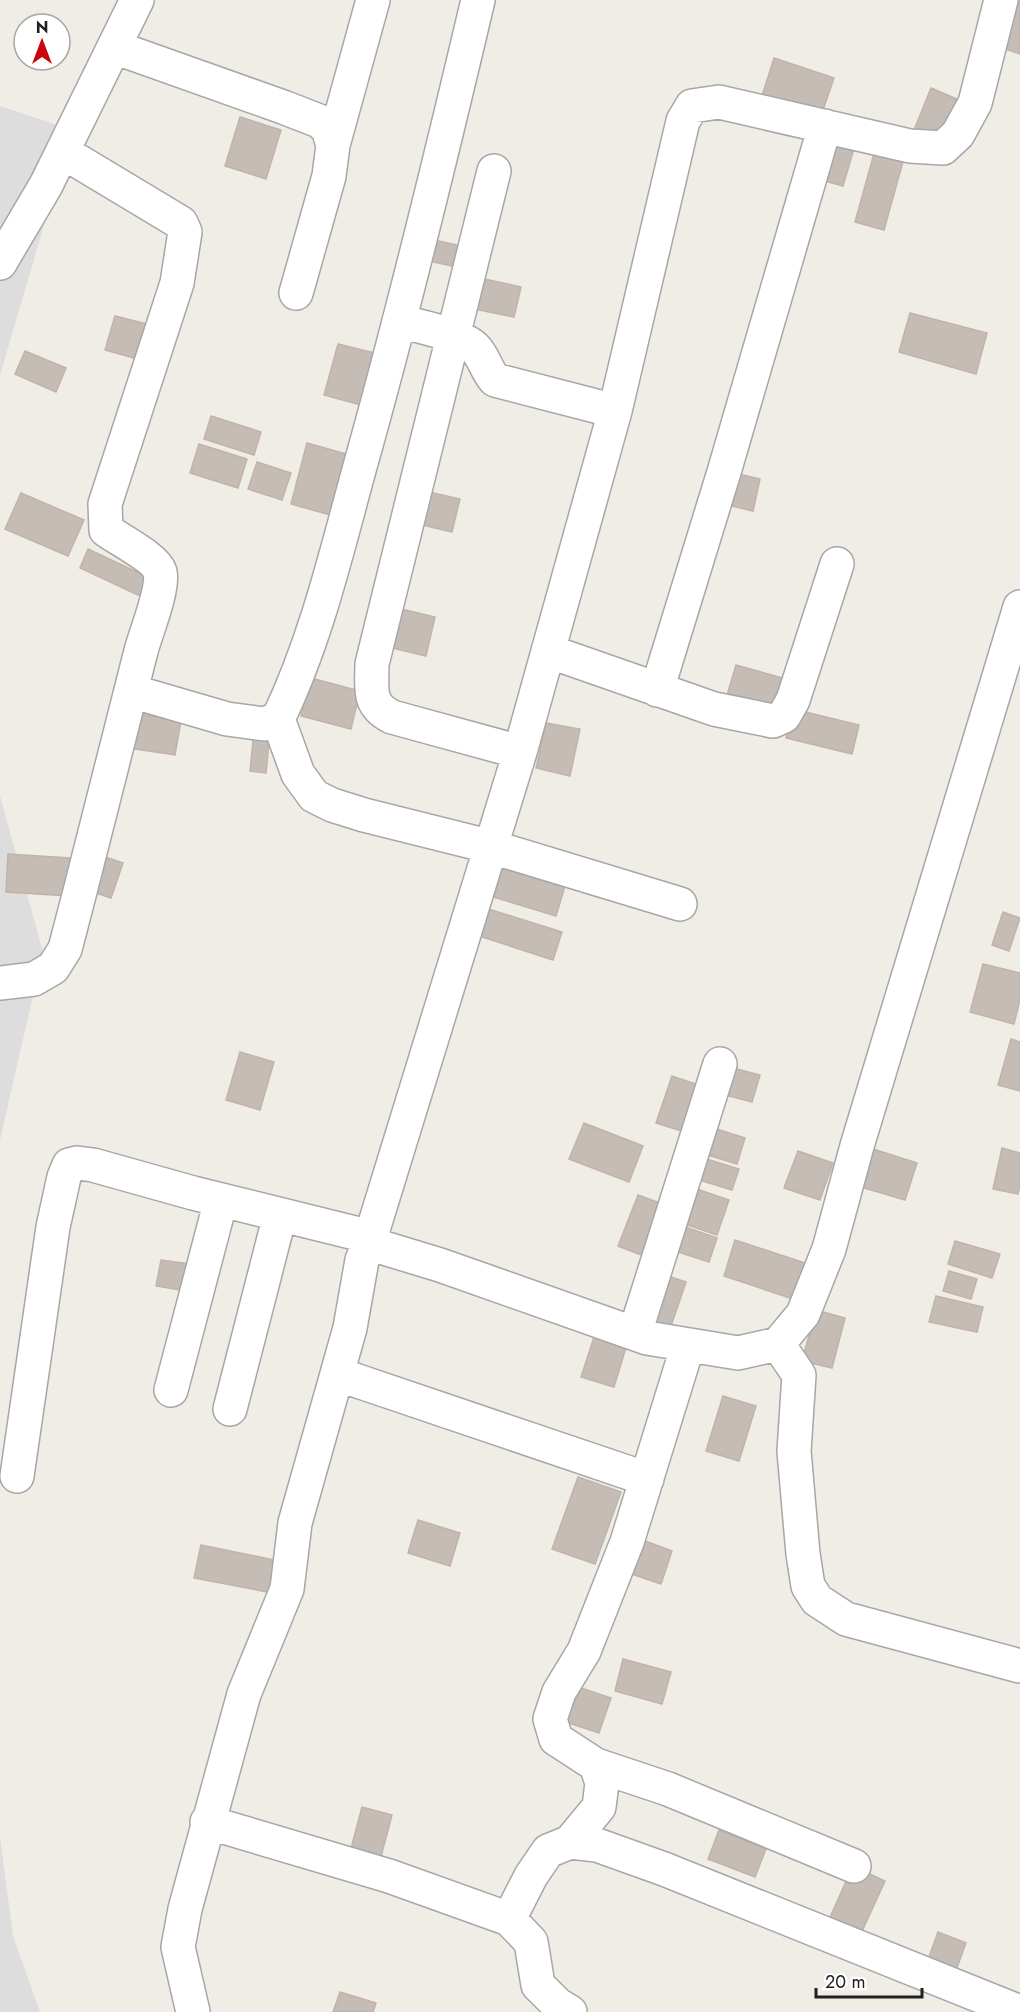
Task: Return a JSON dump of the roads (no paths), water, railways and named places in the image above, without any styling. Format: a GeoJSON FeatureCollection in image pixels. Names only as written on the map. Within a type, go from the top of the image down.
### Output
{"type":"FeatureCollection","features":[{"type":"Feature","properties":{"kind":"street"},"geometry":{"type":"LineString","coordinates":[[1,257],[63,152],[137,0]]}},
{"type":"Feature","properties":{"kind":"street"},"geometry":{"type":"LineString","coordinates":[[296,293],[329,176],[333,145],[373,0]]}},
{"type":"Feature","properties":{"kind":"street"},"geometry":{"type":"LineString","coordinates":[[478,0],[399,321],[316,624],[278,719],[298,774],[314,796],[332,805],[492,847],[680,904]]}},
{"type":"Feature","properties":{"kind":"street"},"geometry":{"type":"LineString","coordinates":[[192,2011],[178,1947],[207,1822],[244,1694],[287,1589],[295,1523],[350,1328],[362,1260],[520,752],[615,411],[683,121],[692,106],[719,102],[910,146],[943,148],[958,134],[975,103],[1001,0]]}},
{"type":"Feature","properties":{"kind":"street"},"geometry":{"type":"LineString","coordinates":[[114,47],[319,121],[328,129],[333,145]]}},
{"type":"Feature","properties":{"kind":"street"},"geometry":{"type":"LineString","coordinates":[[657,690],[724,472],[825,126]]}},
{"type":"Feature","properties":{"kind":"street"},"geometry":{"type":"LineString","coordinates":[[0,983],[34,979],[53,968],[65,949],[160,585],[159,570],[152,561],[106,530],[105,504],[177,283],[185,232],[181,222],[63,152]]}},
{"type":"Feature","properties":{"kind":"street"},"geometry":{"type":"LineString","coordinates":[[494,171],[372,664],[372,692],[375,704],[381,711],[392,717],[520,752]]}},
{"type":"Feature","properties":{"kind":"street"},"geometry":{"type":"LineString","coordinates":[[399,321],[454,336],[474,346],[487,371],[495,380],[615,411]]}},
{"type":"Feature","properties":{"kind":"street"},"geometry":{"type":"LineString","coordinates":[[548,651],[714,709],[773,721],[784,716],[793,700],[837,564]]}},
{"type":"Feature","properties":{"kind":"street"},"geometry":{"type":"LineString","coordinates":[[17,1476],[53,1227],[64,1177],[69,1166],[77,1162],[280,1215],[369,1241],[647,1338],[738,1353],[778,1344],[803,1314],[829,1249],[857,1146],[1020,607]]}},
{"type":"Feature","properties":{"kind":"street"},"geometry":{"type":"LineString","coordinates":[[131,691],[227,719],[264,724],[278,719]]}},
{"type":"Feature","properties":{"kind":"street"},"geometry":{"type":"LineString","coordinates":[[636,1333],[720,1064]]}},
{"type":"Feature","properties":{"kind":"street"},"geometry":{"type":"LineString","coordinates":[[171,1390],[221,1200]]}},
{"type":"Feature","properties":{"kind":"street"},"geometry":{"type":"LineString","coordinates":[[230,1409],[280,1215]]}},
{"type":"Feature","properties":{"kind":"street"},"geometry":{"type":"LineString","coordinates":[[778,1344],[799,1375],[794,1451],[803,1554],[808,1586],[817,1600],[846,1619],[1020,1666]]}},
{"type":"Feature","properties":{"kind":"street"},"geometry":{"type":"LineString","coordinates":[[688,1345],[627,1542],[584,1651],[559,1692],[550,1719],[556,1739],[596,1766],[668,1789],[854,1866]]}},
{"type":"Feature","properties":{"kind":"street"},"geometry":{"type":"LineString","coordinates":[[337,1374],[646,1479]]}},
{"type":"Feature","properties":{"kind":"street"},"geometry":{"type":"LineString","coordinates":[[570,1842],[598,1807],[602,1783],[596,1766]]}},
{"type":"Feature","properties":{"kind":"street"},"geometry":{"type":"LineString","coordinates":[[207,1822],[389,1876],[509,1919],[531,1942],[538,1985],[557,2004],[570,2012]]}},
{"type":"Feature","properties":{"kind":"street"},"geometry":{"type":"LineString","coordinates":[[509,1919],[531,1876],[548,1851],[570,1842],[597,1845],[664,1869],[1020,2012]]}}]}
